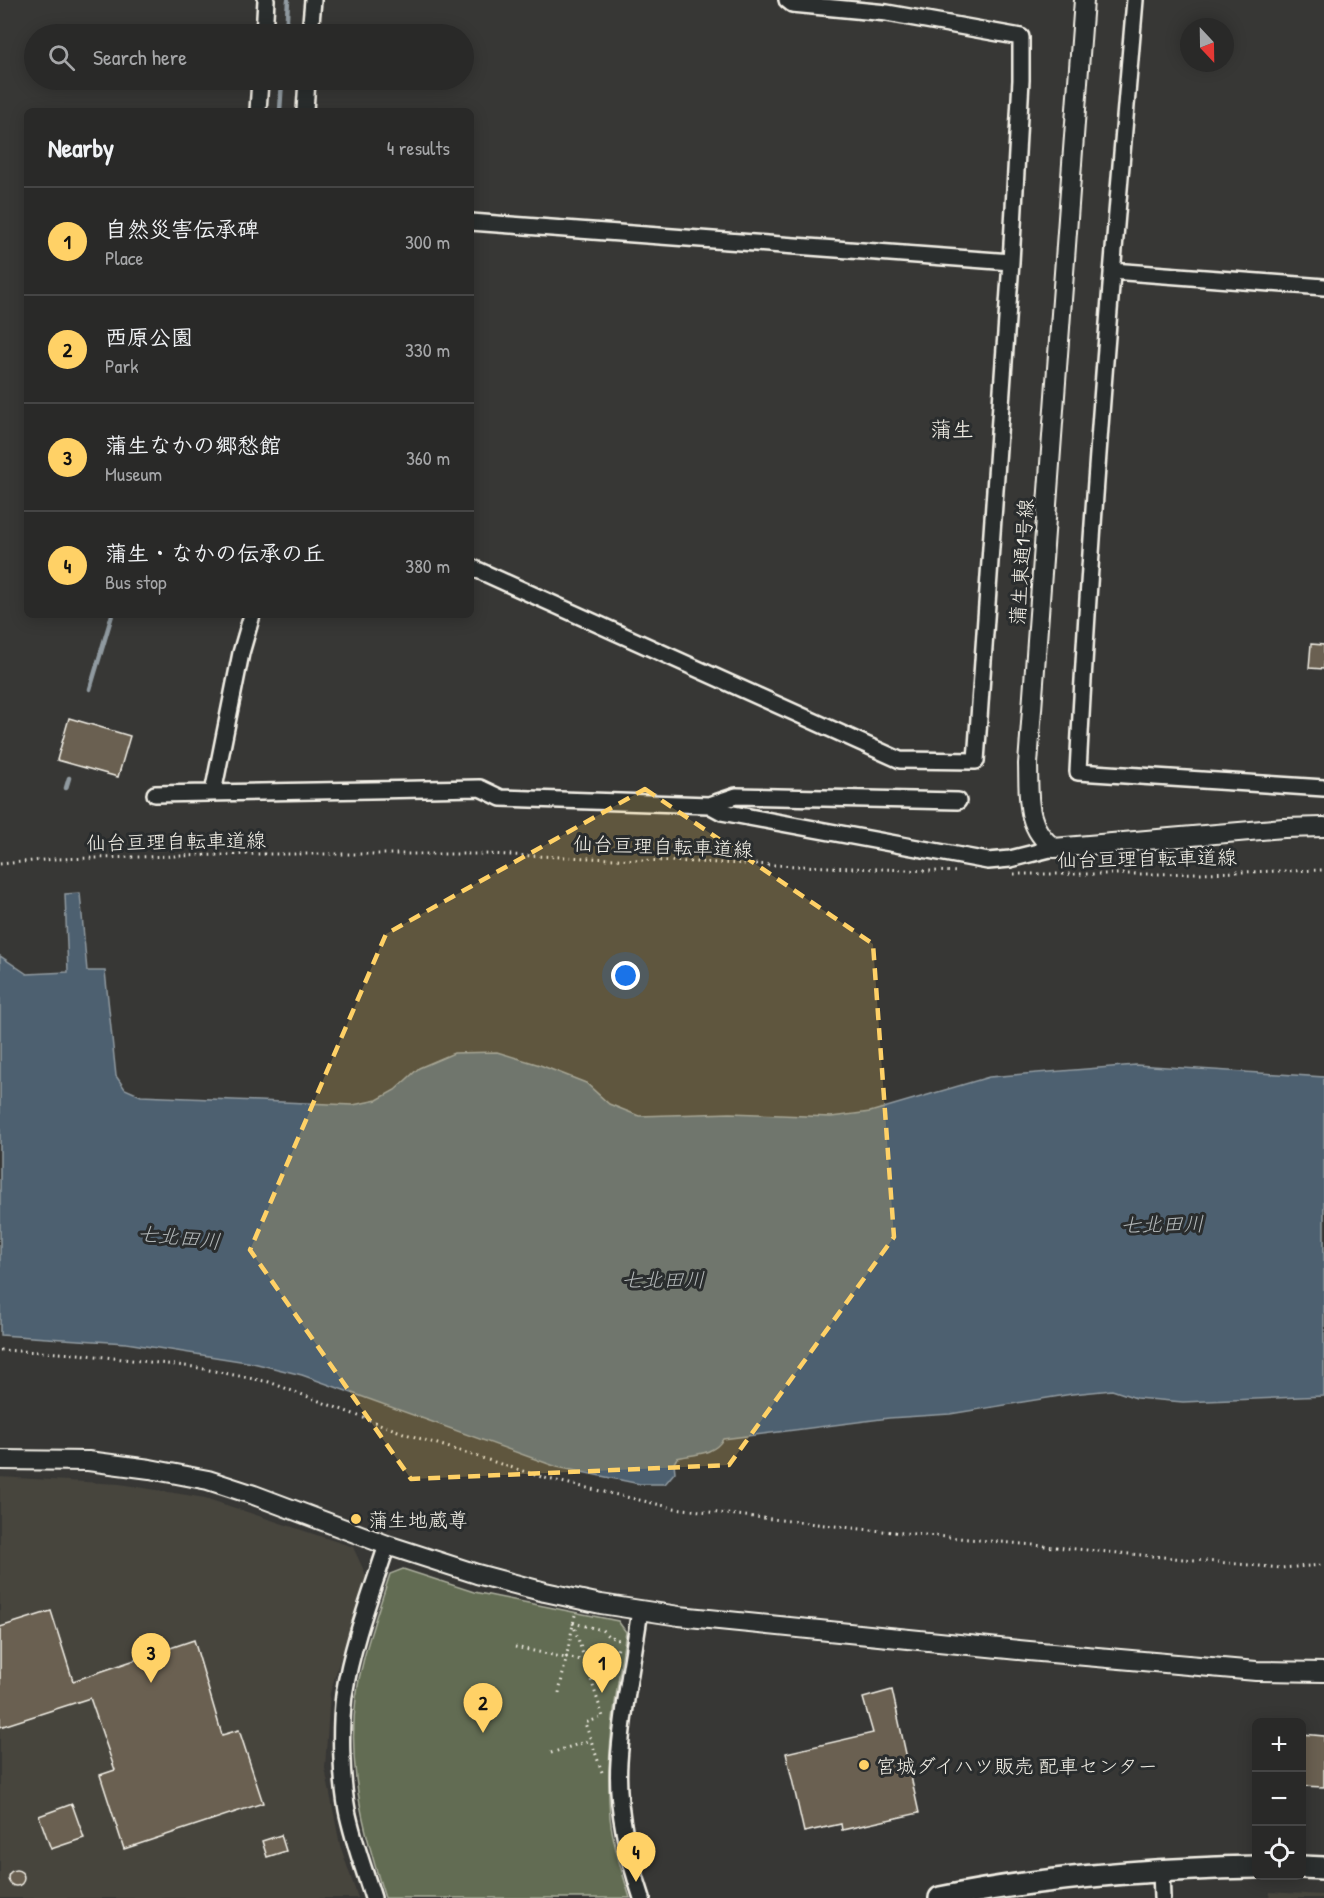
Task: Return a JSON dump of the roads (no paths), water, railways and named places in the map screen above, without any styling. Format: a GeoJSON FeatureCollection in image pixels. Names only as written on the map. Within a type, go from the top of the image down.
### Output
{"type":"FeatureCollection","features":[{"type":"Feature","properties":{"kind":"main road"},"geometry":{"type":"LineString","coordinates":[[940,1898],[980,1890],[1084,1876],[1161,1870],[1252,1867]]}},
{"type":"Feature","properties":{"kind":"main road"},"geometry":{"type":"LineString","coordinates":[[1306,1867],[1324,1868]]}},
{"type":"Feature","properties":{"kind":"street"},"geometry":{"type":"LineString","coordinates":[[265,24],[266,0]]}},
{"type":"Feature","properties":{"kind":"street"},"geometry":{"type":"LineString","coordinates":[[311,24],[312,0]]}},
{"type":"Feature","properties":{"kind":"street"},"geometry":{"type":"LineString","coordinates":[[474,568],[900,760],[976,761],[1011,262],[1021,80],[1021,37],[887,13],[792,4],[787,0]]}},
{"type":"Feature","properties":{"kind":"street","name":"蒲生東通1号線"},"geometry":{"type":"LineString","coordinates":[[1054,848],[1044,841],[1036,830],[1032,818],[1028,764],[1084,0]]}},
{"type":"Feature","properties":{"kind":"street"},"geometry":{"type":"LineString","coordinates":[[1136,0],[1112,271],[1087,609],[1078,772],[1324,788]]}},
{"type":"Feature","properties":{"kind":"street"},"geometry":{"type":"LineString","coordinates":[[258,108],[259,90]]}},
{"type":"Feature","properties":{"kind":"street"},"geometry":{"type":"LineString","coordinates":[[305,108],[306,90]]}},
{"type":"Feature","properties":{"kind":"street"},"geometry":{"type":"LineString","coordinates":[[474,222],[1011,262]]}},
{"type":"Feature","properties":{"kind":"street"},"geometry":{"type":"LineString","coordinates":[[1112,271],[1324,287]]}},
{"type":"Feature","properties":{"kind":"street"},"geometry":{"type":"LineString","coordinates":[[213,793],[241,653],[251,618]]}},
{"type":"Feature","properties":{"kind":"street"},"geometry":{"type":"LineString","coordinates":[[155,794],[480,789],[501,798],[709,805],[736,796],[958,801]]}},
{"type":"Feature","properties":{"kind":"street"},"geometry":{"type":"LineString","coordinates":[[709,805],[722,812],[988,861],[1010,859],[1054,848],[1284,828],[1324,827]]}},
{"type":"Feature","properties":{"kind":"street"},"geometry":{"type":"LineString","coordinates":[[0,1460],[88,1461],[208,1480],[387,1545],[477,1574],[545,1593],[640,1610],[679,1616],[1018,1650],[1256,1671],[1324,1672]]}},
{"type":"Feature","properties":{"kind":"street"},"geometry":{"type":"LineString","coordinates":[[373,1898],[347,1809],[342,1748],[344,1696],[356,1640],[387,1545]]}},
{"type":"Feature","properties":{"kind":"street"},"geometry":{"type":"LineString","coordinates":[[640,1610],[619,1764],[626,1843],[642,1898]]}},
{"type":"Feature","properties":{"kind":"street"},"geometry":{"type":"LineString","coordinates":[[1161,1870],[1162,1898]]}},
{"type":"Feature","properties":{"kind":"water","name":"七北田川"},"geometry":{"type":"Polygon","coordinates":[[[80,893],[87,971],[105,971],[116,1076],[125,1089],[141,1096],[353,1105],[377,1100],[395,1090],[419,1068],[454,1053],[497,1052],[540,1065],[586,1083],[609,1104],[639,1116],[730,1113],[831,1117],[870,1112],[989,1077],[1136,1065],[1324,1077],[1324,1396],[1183,1402],[1136,1398],[1112,1390],[1072,1394],[950,1414],[889,1418],[723,1439],[709,1451],[677,1458],[674,1463],[675,1472],[665,1484],[640,1484],[557,1467],[302,1375],[253,1363],[126,1343],[0,1335],[0,956],[27,974],[68,972],[65,894],[80,893]]]}},
{"type":"Feature","properties":{"kind":"waterway"},"geometry":{"type":"LineString","coordinates":[[287,24],[288,0]]}},
{"type":"Feature","properties":{"kind":"waterway"},"geometry":{"type":"LineString","coordinates":[[280,108],[281,90]]}},
{"type":"Feature","properties":{"kind":"waterway"},"geometry":{"type":"LineString","coordinates":[[90,689],[111,618]]}},
{"type":"Feature","properties":{"kind":"waterway"},"geometry":{"type":"LineString","coordinates":[[66,788],[69,778]]}},
{"type":"Feature","properties":{"kind":"place","name":"蒲生地蔵尊"},"geometry":{"type":"Point","coordinates":[356,1519]}},
{"type":"Feature","properties":{"kind":"place","name":"蒲生なかの郷愁館"},"geometry":{"type":"Point","coordinates":[151,1683]}},
{"type":"Feature","properties":{"kind":"place","name":"自然災害伝承碑"},"geometry":{"type":"Point","coordinates":[602,1693]}},
{"type":"Feature","properties":{"kind":"place","name":"西原公園"},"geometry":{"type":"Point","coordinates":[483,1733]}},
{"type":"Feature","properties":{"kind":"place","name":"宮城ダイハツ販売 配車センター"},"geometry":{"type":"Point","coordinates":[864,1765]}},
{"type":"Feature","properties":{"kind":"place","name":"蒲生・なかの伝承の丘"},"geometry":{"type":"Point","coordinates":[636,1882]}},
{"type":"Feature","properties":{"kind":"district","name":"蒲生"},"geometry":{"type":"Point","coordinates":[952,429]}}]}
